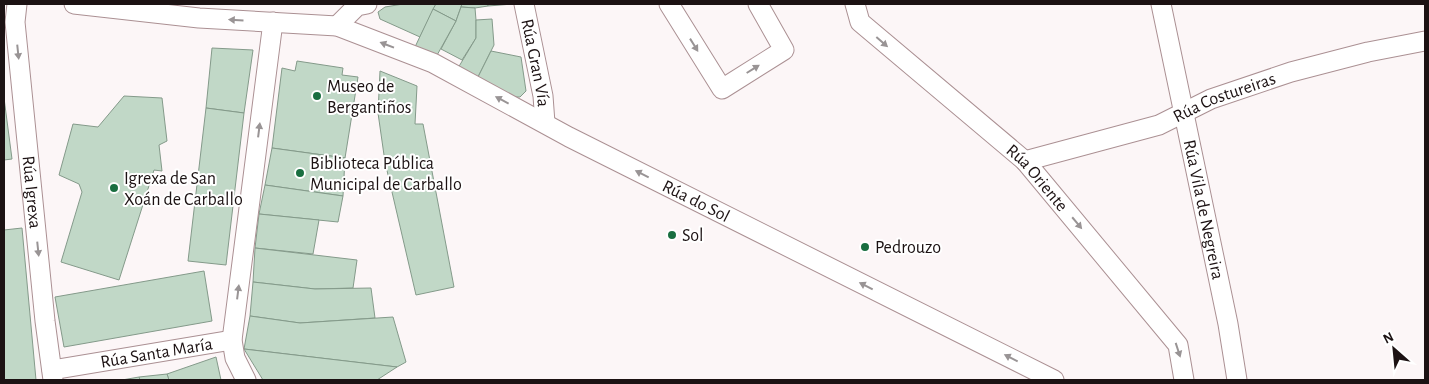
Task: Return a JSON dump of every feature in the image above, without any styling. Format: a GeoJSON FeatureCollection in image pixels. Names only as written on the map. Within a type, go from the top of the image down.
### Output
{"type":"FeatureCollection","features":[{"type":"Feature","properties":{"kind":"street","name":"Rúa Igrexa"},"geometry":{"type":"LineString","coordinates":[[17,4],[15,22],[52,375]]}},
{"type":"Feature","properties":{"kind":"street","name":"Rúa do Sol"},"geometry":{"type":"LineString","coordinates":[[74,4],[200,11],[273,22],[337,26],[433,63],[569,137],[1054,380]]}},
{"type":"Feature","properties":{"kind":"street"},"geometry":{"type":"LineString","coordinates":[[337,26],[357,6],[367,4]]}},
{"type":"Feature","properties":{"kind":"street","name":"Rúa Gran Vía"},"geometry":{"type":"LineString","coordinates":[[524,4],[543,96],[545,123]]}},
{"type":"Feature","properties":{"kind":"street"},"geometry":{"type":"LineString","coordinates":[[669,4],[722,89],[784,50],[758,4]]}},
{"type":"Feature","properties":{"kind":"street","name":"Rúa Oriente"},"geometry":{"type":"LineString","coordinates":[[855,4],[860,22],[1026,161],[1178,345],[1184,380]]}},
{"type":"Feature","properties":{"kind":"street","name":"Rúa Vila de Negreira"},"geometry":{"type":"LineString","coordinates":[[1161,4],[1228,324],[1237,380]]}},
{"type":"Feature","properties":{"kind":"street"},"geometry":{"type":"LineString","coordinates":[[246,380],[235,358],[232,340],[273,22]]}},
{"type":"Feature","properties":{"kind":"street","name":"Rúa Costureiras"},"geometry":{"type":"LineString","coordinates":[[1026,161],[1159,124],[1212,99],[1291,72],[1368,52],[1425,42]]}},
{"type":"Feature","properties":{"kind":"street","name":"Rúa Santa María"},"geometry":{"type":"LineString","coordinates":[[52,375],[232,340]]}},
{"type":"Feature","properties":{"kind":"street"},"geometry":{"type":"LineString","coordinates":[[1222,380],[1234,357]]}},
{"type":"Feature","properties":{"kind":"building"},"geometry":{"type":"Polygon","coordinates":[[[403,4],[436,4],[420,37],[380,19],[378,12],[385,7],[403,4]]]}},
{"type":"Feature","properties":{"kind":"building"},"geometry":{"type":"Polygon","coordinates":[[[436,4],[462,4],[456,21],[433,9],[436,4]]]}},
{"type":"Feature","properties":{"kind":"building"},"geometry":{"type":"Polygon","coordinates":[[[462,4],[488,4],[488,6],[475,8],[461,7],[462,4]]]}},
{"type":"Feature","properties":{"kind":"building"},"geometry":{"type":"Polygon","coordinates":[[[488,4],[513,4],[488,6],[488,4]]]}},
{"type":"Feature","properties":{"kind":"building"},"geometry":{"type":"Polygon","coordinates":[[[461,7],[475,8],[476,20],[476,38],[462,60],[441,49],[456,21],[461,7]]]}},
{"type":"Feature","properties":{"kind":"building"},"geometry":{"type":"Polygon","coordinates":[[[433,9],[456,21],[436,57],[415,47],[433,9]]]}},
{"type":"Feature","properties":{"kind":"building"},"geometry":{"type":"Polygon","coordinates":[[[492,19],[494,45],[478,77],[458,68],[476,38],[476,20],[492,19]]]}},
{"type":"Feature","properties":{"kind":"building"},"geometry":{"type":"Polygon","coordinates":[[[212,48],[253,50],[244,113],[206,108],[212,48]]]}},
{"type":"Feature","properties":{"kind":"building"},"geometry":{"type":"Polygon","coordinates":[[[491,51],[521,57],[526,91],[520,97],[513,97],[478,77],[491,51]]]}},
{"type":"Feature","properties":{"kind":"building"},"geometry":{"type":"Polygon","coordinates":[[[297,61],[343,68],[342,75],[358,77],[345,158],[272,148],[282,68],[295,71],[297,61]]]}},
{"type":"Feature","properties":{"kind":"building"},"geometry":{"type":"Polygon","coordinates":[[[380,71],[417,86],[415,124],[423,124],[454,287],[416,295],[385,162],[378,113],[380,71]]]}},
{"type":"Feature","properties":{"kind":"building","name":"Igrexa de San Xoán de Carballo"},"geometry":{"type":"Polygon","coordinates":[[[124,96],[162,98],[167,141],[159,145],[162,171],[154,170],[119,280],[61,262],[82,192],[79,184],[59,175],[73,124],[98,127],[124,96]]]}},
{"type":"Feature","properties":{"kind":"building"},"geometry":{"type":"Polygon","coordinates":[[[4,98],[12,159],[4,160],[4,98]]]}},
{"type":"Feature","properties":{"kind":"building"},"geometry":{"type":"Polygon","coordinates":[[[206,108],[244,113],[226,265],[188,261],[206,108]]]}},
{"type":"Feature","properties":{"kind":"building"},"geometry":{"type":"Polygon","coordinates":[[[272,148],[345,158],[343,196],[265,185],[272,148]]]}},
{"type":"Feature","properties":{"kind":"building"},"geometry":{"type":"Polygon","coordinates":[[[265,185],[343,196],[338,222],[259,214],[265,185]]]}},
{"type":"Feature","properties":{"kind":"building"},"geometry":{"type":"Polygon","coordinates":[[[259,214],[319,220],[313,254],[255,248],[259,214]]]}},
{"type":"Feature","properties":{"kind":"building"},"geometry":{"type":"Polygon","coordinates":[[[22,228],[36,380],[4,380],[4,230],[22,228]]]}},
{"type":"Feature","properties":{"kind":"building"},"geometry":{"type":"Polygon","coordinates":[[[255,248],[357,260],[353,288],[315,289],[253,282],[255,248]]]}},
{"type":"Feature","properties":{"kind":"building"},"geometry":{"type":"Polygon","coordinates":[[[204,271],[212,321],[64,347],[55,297],[204,271]]]}},
{"type":"Feature","properties":{"kind":"building"},"geometry":{"type":"Polygon","coordinates":[[[253,282],[315,289],[371,288],[375,318],[300,323],[250,316],[253,282]]]}},
{"type":"Feature","properties":{"kind":"building"},"geometry":{"type":"Polygon","coordinates":[[[250,316],[300,323],[393,317],[406,362],[397,367],[244,349],[250,316]]]}},
{"type":"Feature","properties":{"kind":"building"},"geometry":{"type":"Polygon","coordinates":[[[244,349],[397,367],[377,380],[263,380],[244,349]]]}},
{"type":"Feature","properties":{"kind":"building"},"geometry":{"type":"Polygon","coordinates":[[[216,357],[221,380],[169,380],[167,374],[216,357]]]}},
{"type":"Feature","properties":{"kind":"building"},"geometry":{"type":"Polygon","coordinates":[[[167,374],[169,380],[140,380],[139,377],[167,374]]]}},
{"type":"Feature","properties":{"kind":"building"},"geometry":{"type":"Polygon","coordinates":[[[139,377],[140,380],[122,380],[139,377]]]}},
{"type":"Feature","properties":{"kind":"place","name":"Museo de Bergantiños"},"geometry":{"type":"Point","coordinates":[317,96]}},
{"type":"Feature","properties":{"kind":"place","name":"Biblioteca Pública Municipal de Carballo"},"geometry":{"type":"Point","coordinates":[300,173]}},
{"type":"Feature","properties":{"kind":"place","name":"Igrexa de San Xoán de Carballo"},"geometry":{"type":"Point","coordinates":[114,188]}},
{"type":"Feature","properties":{"kind":"place","name":"Sol"},"geometry":{"type":"Point","coordinates":[672,235]}},
{"type":"Feature","properties":{"kind":"place","name":"Pedrouzo"},"geometry":{"type":"Point","coordinates":[865,247]}}]}
